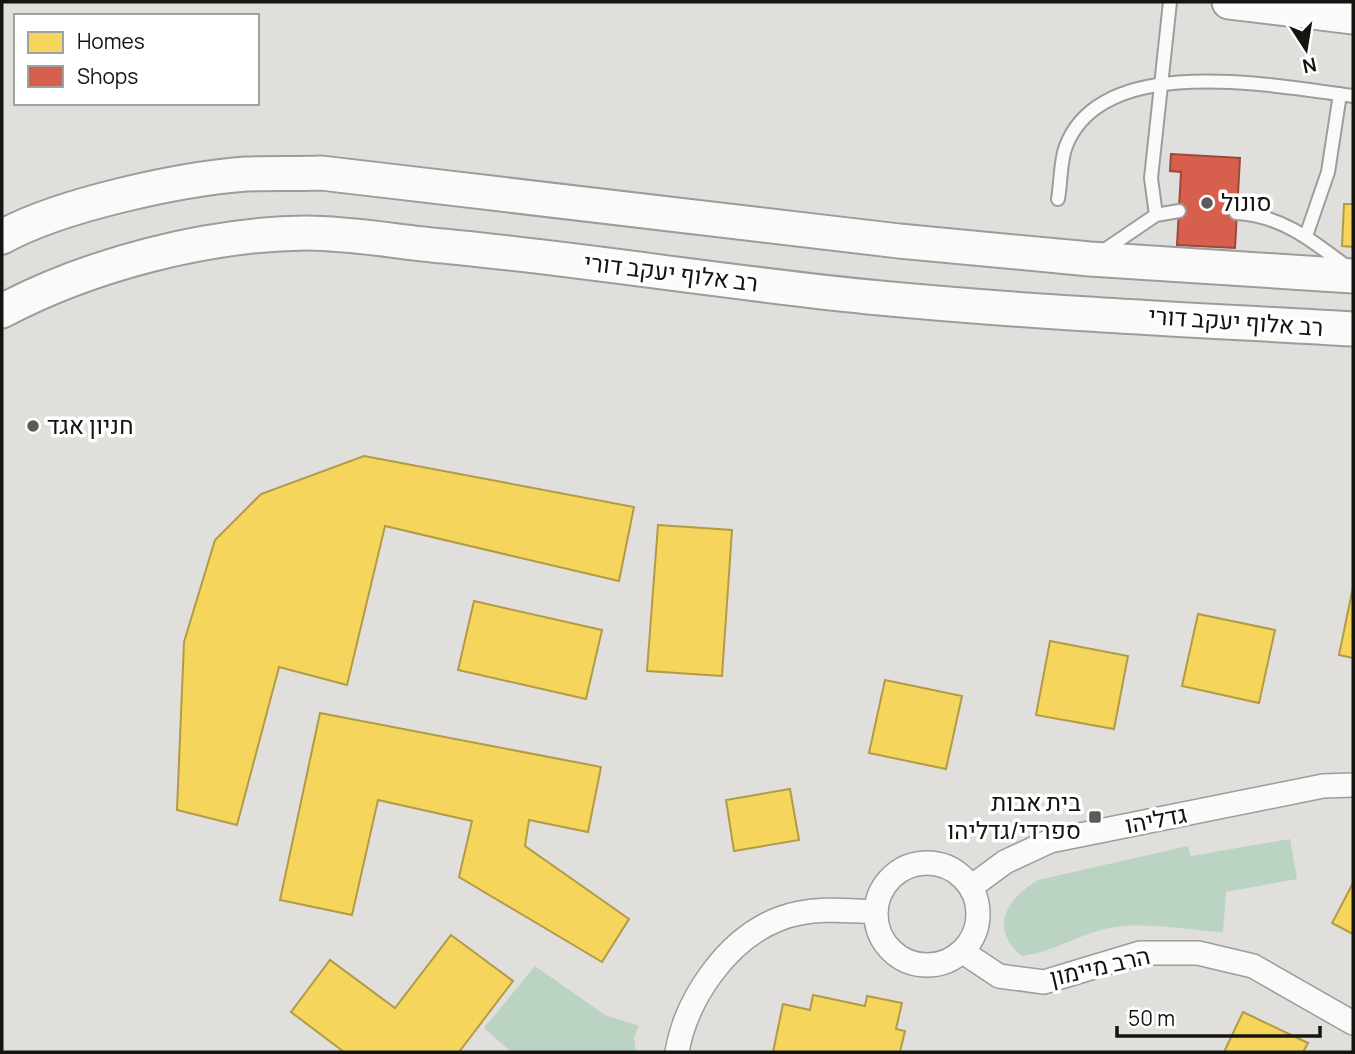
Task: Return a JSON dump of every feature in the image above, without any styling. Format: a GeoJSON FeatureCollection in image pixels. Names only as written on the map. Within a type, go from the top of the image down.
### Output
{"type":"FeatureCollection","features":[{"type":"Feature","properties":{"kind":"main road"},"geometry":{"type":"LineString","coordinates":[[1229,2],[1353,18]]}},
{"type":"Feature","properties":{"kind":"main road"},"geometry":{"type":"LineString","coordinates":[[2,236],[89,204],[163,188],[244,174],[321,173],[899,241],[1090,259],[1353,274]]}},
{"type":"Feature","properties":{"kind":"main road","name":"רב אלוף יעקב דורי"},"geometry":{"type":"LineString","coordinates":[[2,311],[41,290],[89,272],[141,258],[229,241],[306,233],[470,249],[880,298],[1353,329]]}},
{"type":"Feature","properties":{"kind":"street","name":"גדליהו"},"geometry":{"type":"LineString","coordinates":[[971,887],[1005,862],[1050,841],[1323,786],[1353,785]]}},
{"type":"Feature","properties":{"kind":"street"},"geometry":{"type":"LineString","coordinates":[[927,863],[944,865],[960,874],[971,887],[978,903],[979,921],[973,938],[963,952],[949,961],[933,966],[901,960],[888,949],[880,935],[876,912],[883,887],[894,875],[909,866],[927,863]]}},
{"type":"Feature","properties":{"kind":"street"},"geometry":{"type":"LineString","coordinates":[[677,1052],[689,1010],[711,975],[738,945],[779,919],[837,909],[876,912]]}},
{"type":"Feature","properties":{"kind":"street","name":"הרב מיימון"},"geometry":{"type":"LineString","coordinates":[[963,952],[999,976],[1044,982],[1140,953],[1198,953],[1253,965],[1353,1023]]}},
{"type":"Feature","properties":{"kind":"lane"},"geometry":{"type":"LineString","coordinates":[[1156,215],[1152,178],[1170,2]]}},
{"type":"Feature","properties":{"kind":"lane"},"geometry":{"type":"LineString","coordinates":[[1058,200],[1065,147],[1080,122],[1097,107],[1128,90],[1161,83],[1226,83],[1347,95],[1328,172],[1306,236]]}},
{"type":"Feature","properties":{"kind":"lane"},"geometry":{"type":"LineString","coordinates":[[1090,259],[1156,215],[1179,211]]}},
{"type":"Feature","properties":{"kind":"lane"},"geometry":{"type":"LineString","coordinates":[[1236,213],[1255,214],[1281,222],[1306,236],[1353,274]]}},
{"type":"Feature","properties":{"kind":"green space"},"geometry":{"type":"Polygon","coordinates":[[[1290,839],[1297,879],[1226,892],[1223,932],[1154,926],[1115,927],[1022,956],[1006,935],[1004,925],[1010,905],[1038,880],[1188,846],[1191,856],[1290,839]]]}},
{"type":"Feature","properties":{"kind":"green space"},"geometry":{"type":"Polygon","coordinates":[[[535,966],[605,1015],[639,1026],[634,1037],[636,1052],[511,1052],[484,1028],[535,966]]]}},
{"type":"Feature","properties":{"kind":"building: Homes"},"geometry":{"type":"Polygon","coordinates":[[[1344,204],[1353,204],[1353,247],[1342,246],[1344,204]]]}},
{"type":"Feature","properties":{"kind":"building: Homes"},"geometry":{"type":"Polygon","coordinates":[[[364,456],[634,507],[619,581],[385,526],[347,685],[279,667],[237,825],[177,810],[184,642],[215,540],[261,494],[364,456]]]}},
{"type":"Feature","properties":{"kind":"building: Homes"},"geometry":{"type":"Polygon","coordinates":[[[658,525],[732,530],[722,676],[647,671],[658,525]]]}},
{"type":"Feature","properties":{"kind":"building: Homes"},"geometry":{"type":"Polygon","coordinates":[[[1353,587],[1353,658],[1339,655],[1353,587]]]}},
{"type":"Feature","properties":{"kind":"building: Homes"},"geometry":{"type":"Polygon","coordinates":[[[474,601],[602,630],[586,699],[458,670],[474,601]]]}},
{"type":"Feature","properties":{"kind":"building: Homes"},"geometry":{"type":"Polygon","coordinates":[[[1198,614],[1275,630],[1259,703],[1182,686],[1198,614]]]}},
{"type":"Feature","properties":{"kind":"building: Homes"},"geometry":{"type":"Polygon","coordinates":[[[1050,641],[1128,656],[1114,729],[1036,715],[1050,641]]]}},
{"type":"Feature","properties":{"kind":"building: Homes"},"geometry":{"type":"Polygon","coordinates":[[[885,680],[962,696],[946,769],[869,753],[885,680]]]}},
{"type":"Feature","properties":{"kind":"building: Homes"},"geometry":{"type":"Polygon","coordinates":[[[320,713],[601,767],[588,832],[529,820],[525,846],[629,919],[602,962],[459,877],[472,821],[378,800],[352,915],[280,900],[320,713]]]}},
{"type":"Feature","properties":{"kind":"building: Homes"},"geometry":{"type":"Polygon","coordinates":[[[790,789],[799,840],[734,851],[726,800],[790,789]]]}},
{"type":"Feature","properties":{"kind":"building: Homes"},"geometry":{"type":"Polygon","coordinates":[[[1353,883],[1353,934],[1332,923],[1353,883]]]}},
{"type":"Feature","properties":{"kind":"building: Homes"},"geometry":{"type":"Polygon","coordinates":[[[451,935],[513,981],[459,1052],[344,1052],[291,1012],[330,960],[395,1008],[451,935]]]}},
{"type":"Feature","properties":{"kind":"building: Homes"},"geometry":{"type":"Polygon","coordinates":[[[813,995],[865,1006],[867,996],[902,1003],[896,1029],[905,1031],[900,1052],[773,1052],[783,1004],[810,1010],[813,995]]]}},
{"type":"Feature","properties":{"kind":"building: Homes"},"geometry":{"type":"Polygon","coordinates":[[[1243,1012],[1308,1043],[1303,1052],[1224,1052],[1243,1012]]]}},
{"type":"Feature","properties":{"kind":"building: Shops"},"geometry":{"type":"Polygon","coordinates":[[[1171,154],[1240,158],[1235,248],[1177,245],[1181,172],[1170,171],[1171,154]]]}},
{"type":"Feature","properties":{"kind":"place","name":"סונול"},"geometry":{"type":"Point","coordinates":[1207,203]}},
{"type":"Feature","properties":{"kind":"place","name":"חניון אגד"},"geometry":{"type":"Point","coordinates":[33,426]}},
{"type":"Feature","properties":{"kind":"place","name":"בית אבות ספרדי/גדליהו"},"geometry":{"type":"Point","coordinates":[1095,817]}}]}
